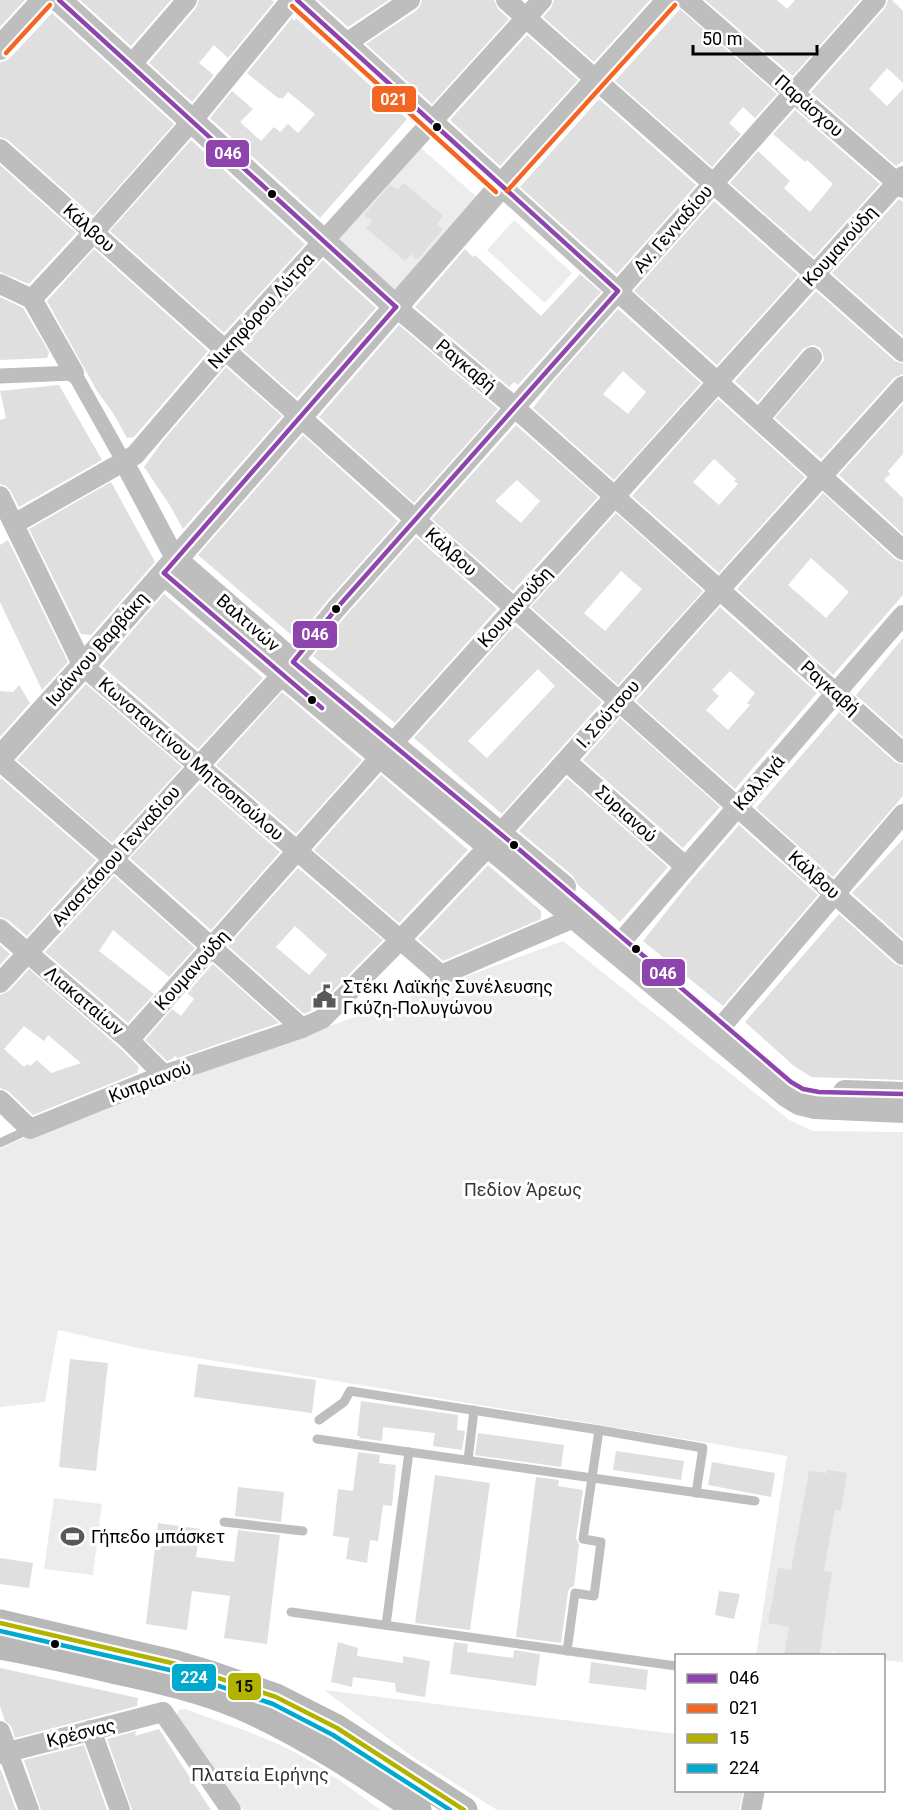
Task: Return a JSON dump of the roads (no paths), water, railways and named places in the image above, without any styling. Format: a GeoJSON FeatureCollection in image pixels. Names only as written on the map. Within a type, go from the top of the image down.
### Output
{"type":"FeatureCollection","features":[{"type":"Feature","properties":{"kind":"main road"},"geometry":{"type":"LineString","coordinates":[[0,1623],[173,1674],[205,1693],[262,1717],[327,1753],[418,1810]]}},
{"type":"Feature","properties":{"kind":"main road"},"geometry":{"type":"LineString","coordinates":[[0,1646],[247,1686],[295,1705],[337,1728],[465,1810]]}},
{"type":"Feature","properties":{"kind":"street"},"geometry":{"type":"LineString","coordinates":[[0,48],[44,0]]}},
{"type":"Feature","properties":{"kind":"street","name":"Ραγκαβή"},"geometry":{"type":"LineString","coordinates":[[59,0],[396,307],[514,408],[903,753]]}},
{"type":"Feature","properties":{"kind":"street"},"geometry":{"type":"LineString","coordinates":[[131,65],[187,0]]}},
{"type":"Feature","properties":{"kind":"street"},"geometry":{"type":"LineString","coordinates":[[0,284],[32,299],[192,121],[291,0]]}},
{"type":"Feature","properties":{"kind":"street"},"geometry":{"type":"LineString","coordinates":[[297,0],[903,550]]}},
{"type":"Feature","properties":{"kind":"street"},"geometry":{"type":"LineString","coordinates":[[345,44],[410,0]]}},
{"type":"Feature","properties":{"kind":"street"},"geometry":{"type":"LineString","coordinates":[[506,0],[903,352]]}},
{"type":"Feature","properties":{"kind":"street","name":"Νικηφόρου Λύτρα"},"geometry":{"type":"LineString","coordinates":[[7,528],[135,455],[225,350],[542,0]]}},
{"type":"Feature","properties":{"kind":"street","name":"Ιωάννου Βαρβάκη"},"geometry":{"type":"LineString","coordinates":[[0,759],[501,186],[669,0]]}},
{"type":"Feature","properties":{"kind":"street","name":"Παράσχου"},"geometry":{"type":"LineString","coordinates":[[687,0],[901,182]]}},
{"type":"Feature","properties":{"kind":"street","name":"Αν. Γενναδίου"},"geometry":{"type":"LineString","coordinates":[[287,668],[336,609],[876,0]]}},
{"type":"Feature","properties":{"kind":"street","name":"Κάλβου"},"geometry":{"type":"LineString","coordinates":[[0,149],[903,955]]}},
{"type":"Feature","properties":{"kind":"street","name":"Κουμανούδη"},"geometry":{"type":"LineString","coordinates":[[129,1040],[815,274],[901,182]]}},
{"type":"Feature","properties":{"kind":"street","name":"Βαλτινών"},"geometry":{"type":"LineString","coordinates":[[32,299],[124,462],[170,566],[287,668],[719,1029],[791,1082],[803,1089],[819,1092],[903,1094]]}},
{"type":"Feature","properties":{"kind":"street"},"geometry":{"type":"LineString","coordinates":[[759,419],[812,357]]}},
{"type":"Feature","properties":{"kind":"street"},"geometry":{"type":"LineString","coordinates":[[0,376],[74,373]]}},
{"type":"Feature","properties":{"kind":"street","name":"Ι. Σούτσου"},"geometry":{"type":"LineString","coordinates":[[302,1028],[322,1019],[494,841],[903,386]]}},
{"type":"Feature","properties":{"kind":"street","name":"Κωνσταντίνου Μητσοπούλου"},"geometry":{"type":"LineString","coordinates":[[0,496],[7,528],[83,666],[441,975],[576,917]]}},
{"type":"Feature","properties":{"kind":"street","name":"Καλλιγά"},"geometry":{"type":"LineString","coordinates":[[619,944],[903,615]]}},
{"type":"Feature","properties":{"kind":"street","name":"Αναστάσιου Γενναδίου"},"geometry":{"type":"LineString","coordinates":[[0,983],[287,668]]}},
{"type":"Feature","properties":{"kind":"street"},"geometry":{"type":"LineString","coordinates":[[0,759],[302,1028]]}},
{"type":"Feature","properties":{"kind":"street","name":"Συριανού"},"geometry":{"type":"LineString","coordinates":[[566,761],[686,867]]}},
{"type":"Feature","properties":{"kind":"street"},"geometry":{"type":"LineString","coordinates":[[719,1029],[903,814]]}},
{"type":"Feature","properties":{"kind":"street","name":"Βαλτινών"},"geometry":{"type":"LineString","coordinates":[[494,841],[576,917],[619,944]]}},
{"type":"Feature","properties":{"kind":"street","name":"Λιακαταίων"},"geometry":{"type":"LineString","coordinates":[[0,929],[129,1040],[164,1075]]}},
{"type":"Feature","properties":{"kind":"street","name":"Κυπριανού"},"geometry":{"type":"LineString","coordinates":[[30,1129],[164,1075],[302,1028]]}},
{"type":"Feature","properties":{"kind":"street","name":"Βαλτινών"},"geometry":{"type":"LineString","coordinates":[[719,1029],[786,1095],[799,1103],[815,1107],[903,1111]]}},
{"type":"Feature","properties":{"kind":"street"},"geometry":{"type":"LineString","coordinates":[[0,1100],[30,1129]]}},
{"type":"Feature","properties":{"kind":"street"},"geometry":{"type":"LineString","coordinates":[[173,1674],[163,1712],[231,1810]]}},
{"type":"Feature","properties":{"kind":"street","name":"Κρέσνας"},"geometry":{"type":"LineString","coordinates":[[4,1753],[163,1712]]}},
{"type":"Feature","properties":{"kind":"street"},"geometry":{"type":"LineString","coordinates":[[91,1730],[120,1810]]}},
{"type":"Feature","properties":{"kind":"street"},"geometry":{"type":"LineString","coordinates":[[0,1731],[4,1753],[29,1810]]}},
{"type":"Feature","properties":{"kind":"street"},"geometry":{"type":"LineString","coordinates":[[420,1782],[428,1810]]}},
{"type":"Feature","properties":{"kind":"street"},"geometry":{"type":"LineString","coordinates":[[751,1810],[755,1792]]}},
{"type":"Feature","properties":{"kind":"lane","name":"Κυπριανού"},"geometry":{"type":"LineString","coordinates":[[0,1143],[30,1129]]}},
{"type":"Feature","properties":{"kind":"lane"},"geometry":{"type":"LineString","coordinates":[[319,1420],[344,1402],[350,1390],[703,1448],[696,1493]]}},
{"type":"Feature","properties":{"kind":"lane"},"geometry":{"type":"LineString","coordinates":[[468,1460],[474,1410]]}},
{"type":"Feature","properties":{"kind":"lane"},"geometry":{"type":"LineString","coordinates":[[567,1651],[575,1593],[594,1596],[601,1542],[583,1539],[599,1430]]}},
{"type":"Feature","properties":{"kind":"lane"},"geometry":{"type":"LineString","coordinates":[[317,1439],[755,1501]]}},
{"type":"Feature","properties":{"kind":"lane"},"geometry":{"type":"LineString","coordinates":[[386,1625],[409,1452]]}},
{"type":"Feature","properties":{"kind":"lane"},"geometry":{"type":"LineString","coordinates":[[224,1522],[303,1531]]}},
{"type":"Feature","properties":{"kind":"lane"},"geometry":{"type":"LineString","coordinates":[[291,1612],[675,1666]]}},
{"type":"Feature","properties":{"kind":"place","name":"Στέκι Λαϊκής Συνέλευσης Γκύζη-Πολυγώνου"},"geometry":{"type":"Point","coordinates":[325,997]}},
{"type":"Feature","properties":{"kind":"place","name":"Γήπεδο μπάσκετ"},"geometry":{"type":"Point","coordinates":[73,1537]}},
{"type":"Feature","properties":{"kind":"park label","name":"Πεδίον Άρεως"},"geometry":{"type":"Point","coordinates":[523,1190]}},
{"type":"Feature","properties":{"kind":"park label","name":"Πλατεία Ειρήνης"},"geometry":{"type":"Point","coordinates":[260,1775]}}]}
